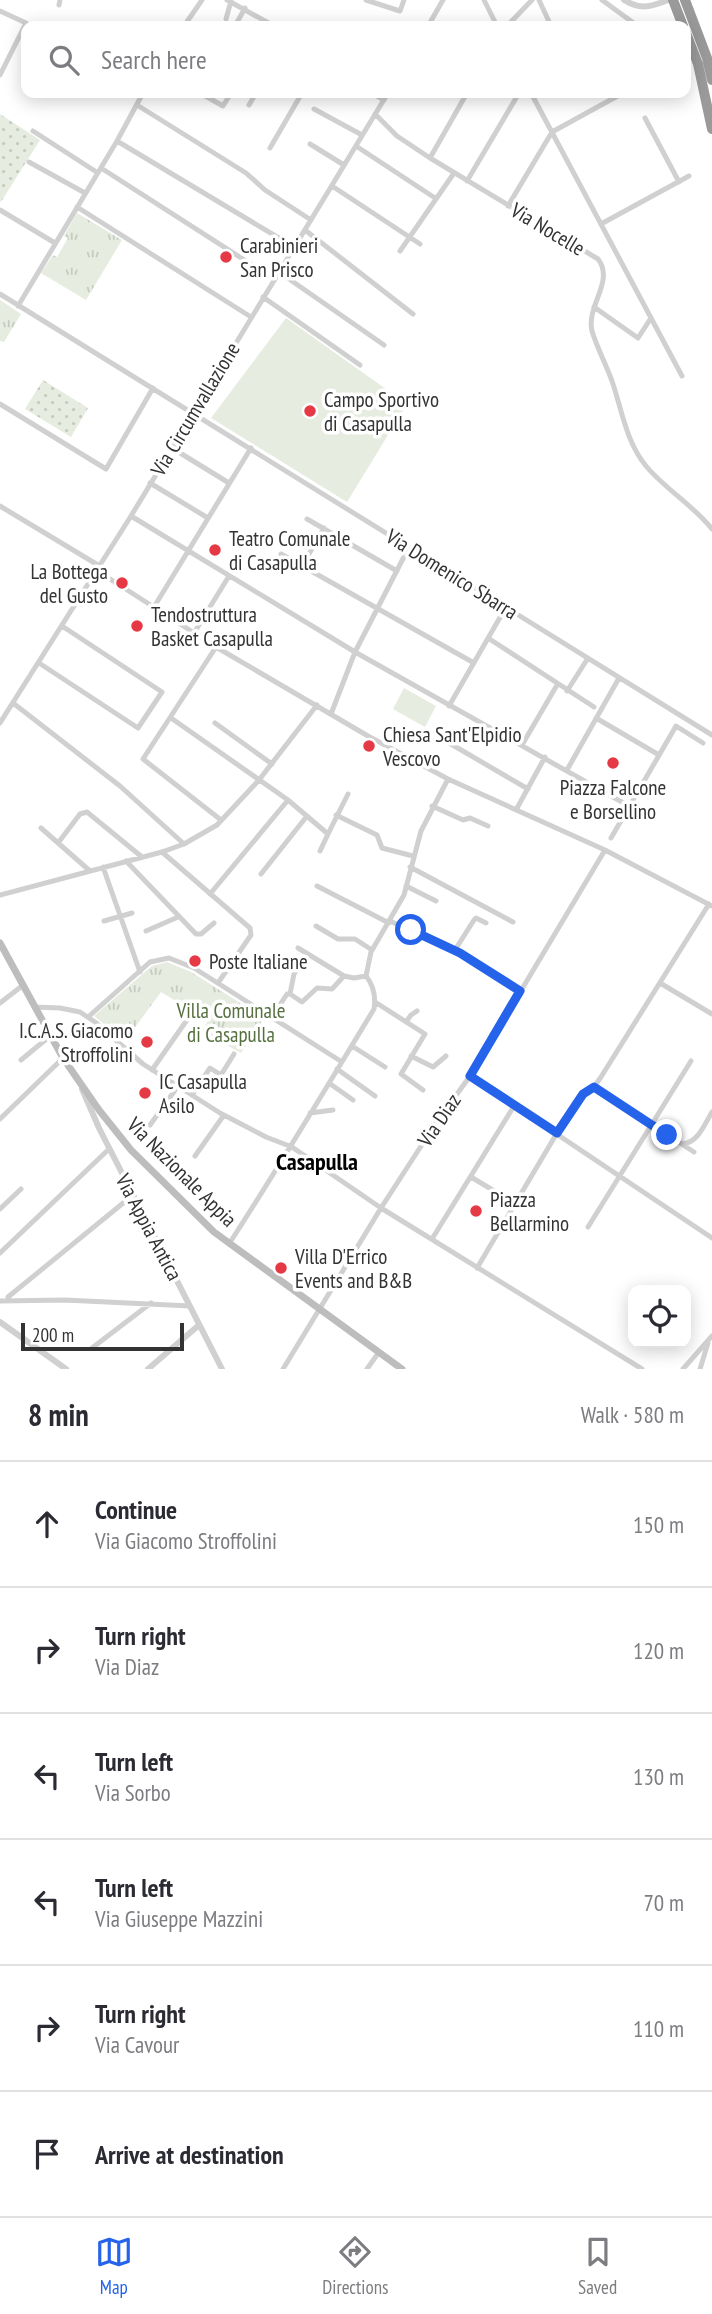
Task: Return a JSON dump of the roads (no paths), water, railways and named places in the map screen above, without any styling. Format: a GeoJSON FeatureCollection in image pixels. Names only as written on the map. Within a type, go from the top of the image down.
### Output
{"type":"FeatureCollection","features":[{"type":"Feature","properties":{"kind":"highway"},"geometry":{"type":"LineString","coordinates":[[670,0],[680,21]]}},
{"type":"Feature","properties":{"kind":"highway"},"geometry":{"type":"LineString","coordinates":[[685,0],[707,58],[712,80]]}},
{"type":"Feature","properties":{"kind":"highway"},"geometry":{"type":"LineString","coordinates":[[691,46],[698,64],[712,129]]}},
{"type":"Feature","properties":{"kind":"main road","name":"Via Nazionale Appia"},"geometry":{"type":"LineString","coordinates":[[0,943],[63,1058],[131,1150],[189,1210],[229,1244],[402,1369]]}},
{"type":"Feature","properties":{"kind":"street"},"geometry":{"type":"LineString","coordinates":[[187,21],[202,0]]}},
{"type":"Feature","properties":{"kind":"street"},"geometry":{"type":"LineString","coordinates":[[366,0],[400,11],[404,0]]}},
{"type":"Feature","properties":{"kind":"street"},"geometry":{"type":"LineString","coordinates":[[431,21],[443,0]]}},
{"type":"Feature","properties":{"kind":"street"},"geometry":{"type":"LineString","coordinates":[[484,0],[494,21]]}},
{"type":"Feature","properties":{"kind":"street"},"geometry":{"type":"LineString","coordinates":[[512,21],[532,0]]}},
{"type":"Feature","properties":{"kind":"street"},"geometry":{"type":"LineString","coordinates":[[538,0],[548,21]]}},
{"type":"Feature","properties":{"kind":"street"},"geometry":{"type":"LineString","coordinates":[[602,0],[628,21]]}},
{"type":"Feature","properties":{"kind":"street"},"geometry":{"type":"LineString","coordinates":[[624,0],[638,7],[670,0]]}},
{"type":"Feature","properties":{"kind":"street"},"geometry":{"type":"LineString","coordinates":[[226,19],[229,1],[265,21]]}},
{"type":"Feature","properties":{"kind":"street"},"geometry":{"type":"LineString","coordinates":[[238,21],[245,8]]}},
{"type":"Feature","properties":{"kind":"street"},"geometry":{"type":"LineString","coordinates":[[0,10],[22,21]]}},
{"type":"Feature","properties":{"kind":"street"},"geometry":{"type":"LineString","coordinates":[[0,75],[21,33]]}},
{"type":"Feature","properties":{"kind":"street"},"geometry":{"type":"LineString","coordinates":[[18,306],[140,98]]}},
{"type":"Feature","properties":{"kind":"street"},"geometry":{"type":"LineString","coordinates":[[209,98],[223,106],[227,98]]}},
{"type":"Feature","properties":{"kind":"street"},"geometry":{"type":"LineString","coordinates":[[249,105],[253,98]]}},
{"type":"Feature","properties":{"kind":"street"},"geometry":{"type":"LineString","coordinates":[[270,148],[299,98]]}},
{"type":"Feature","properties":{"kind":"street"},"geometry":{"type":"LineString","coordinates":[[430,158],[464,98]]}},
{"type":"Feature","properties":{"kind":"street"},"geometry":{"type":"LineString","coordinates":[[467,181],[516,98]]}},
{"type":"Feature","properties":{"kind":"street"},"geometry":{"type":"LineString","coordinates":[[534,98],[682,376]]}},
{"type":"Feature","properties":{"kind":"street"},"geometry":{"type":"LineString","coordinates":[[508,206],[552,132],[614,98]]}},
{"type":"Feature","properties":{"kind":"street","name":"Via Circumvallazione"},"geometry":{"type":"LineString","coordinates":[[0,723],[131,516],[384,100]]}},
{"type":"Feature","properties":{"kind":"street"},"geometry":{"type":"LineString","coordinates":[[137,105],[246,173],[256,183],[311,220]]}},
{"type":"Feature","properties":{"kind":"street"},"geometry":{"type":"LineString","coordinates":[[314,109],[362,135]]}},
{"type":"Feature","properties":{"kind":"street","name":"Via Nocelle"},"geometry":{"type":"LineString","coordinates":[[375,114],[397,136],[430,158],[598,259],[603,265],[604,276],[594,307],[592,329],[631,440],[643,463],[712,529]]}},
{"type":"Feature","properties":{"kind":"street"},"geometry":{"type":"LineString","coordinates":[[645,118],[679,182]]}},
{"type":"Feature","properties":{"kind":"street"},"geometry":{"type":"LineString","coordinates":[[33,131],[274,279]]}},
{"type":"Feature","properties":{"kind":"street"},"geometry":{"type":"LineString","coordinates":[[117,141],[294,247]]}},
{"type":"Feature","properties":{"kind":"street"},"geometry":{"type":"LineString","coordinates":[[310,144],[344,166]]}},
{"type":"Feature","properties":{"kind":"street"},"geometry":{"type":"LineString","coordinates":[[356,146],[435,198]]}},
{"type":"Feature","properties":{"kind":"street"},"geometry":{"type":"LineString","coordinates":[[29,162],[85,193]]}},
{"type":"Feature","properties":{"kind":"street"},"geometry":{"type":"LineString","coordinates":[[400,251],[454,173]]}},
{"type":"Feature","properties":{"kind":"street"},"geometry":{"type":"LineString","coordinates":[[601,225],[689,176]]}},
{"type":"Feature","properties":{"kind":"street"},"geometry":{"type":"LineString","coordinates":[[332,186],[420,244]]}},
{"type":"Feature","properties":{"kind":"street"},"geometry":{"type":"LineString","coordinates":[[77,207],[251,317]]}},
{"type":"Feature","properties":{"kind":"street"},"geometry":{"type":"LineString","coordinates":[[0,210],[55,243]]}},
{"type":"Feature","properties":{"kind":"street"},"geometry":{"type":"LineString","coordinates":[[304,230],[412,314]]}},
{"type":"Feature","properties":{"kind":"street"},"geometry":{"type":"LineString","coordinates":[[279,272],[384,345]]}},
{"type":"Feature","properties":{"kind":"street","name":"Via Domenico Sbarra"},"geometry":{"type":"LineString","coordinates":[[0,294],[712,735]]}},
{"type":"Feature","properties":{"kind":"street"},"geometry":{"type":"LineString","coordinates":[[263,297],[360,365]]}},
{"type":"Feature","properties":{"kind":"street"},"geometry":{"type":"LineString","coordinates":[[594,307],[638,338],[651,318]]}},
{"type":"Feature","properties":{"kind":"street"},"geometry":{"type":"LineString","coordinates":[[0,404],[106,469],[153,388]]}},
{"type":"Feature","properties":{"kind":"street"},"geometry":{"type":"LineString","coordinates":[[172,448],[229,483]]}},
{"type":"Feature","properties":{"kind":"street"},"geometry":{"type":"LineString","coordinates":[[154,607],[250,448]]}},
{"type":"Feature","properties":{"kind":"street"},"geometry":{"type":"LineString","coordinates":[[150,483],[208,518]]}},
{"type":"Feature","properties":{"kind":"street"},"geometry":{"type":"LineString","coordinates":[[0,506],[216,647],[331,714],[448,779],[605,850],[710,905],[594,1087],[583,1094],[557,1133],[477,1268]]}},
{"type":"Feature","properties":{"kind":"street"},"geometry":{"type":"LineString","coordinates":[[131,516],[355,652],[629,806]]}},
{"type":"Feature","properties":{"kind":"street"},"geometry":{"type":"LineString","coordinates":[[307,519],[397,571]]}},
{"type":"Feature","properties":{"kind":"street"},"geometry":{"type":"LineString","coordinates":[[302,566],[324,528]]}},
{"type":"Feature","properties":{"kind":"street"},"geometry":{"type":"LineString","coordinates":[[331,714],[355,652],[409,547]]}},
{"type":"Feature","properties":{"kind":"street"},"geometry":{"type":"LineString","coordinates":[[281,554],[474,663]]}},
{"type":"Feature","properties":{"kind":"street"},"geometry":{"type":"LineString","coordinates":[[194,633],[229,576]]}},
{"type":"Feature","properties":{"kind":"street"},"geometry":{"type":"LineString","coordinates":[[449,706],[506,607]]}},
{"type":"Feature","properties":{"kind":"street"},"geometry":{"type":"LineString","coordinates":[[38,663],[138,728],[150,711],[162,692],[62,626]]}},
{"type":"Feature","properties":{"kind":"street"},"geometry":{"type":"LineString","coordinates":[[488,638],[594,707]]}},
{"type":"Feature","properties":{"kind":"street"},"geometry":{"type":"LineString","coordinates":[[216,647],[143,759],[221,820]]}},
{"type":"Feature","properties":{"kind":"street"},"geometry":{"type":"LineString","coordinates":[[567,691],[588,658]]}},
{"type":"Feature","properties":{"kind":"street"},"geometry":{"type":"LineString","coordinates":[[567,770],[619,678]]}},
{"type":"Feature","properties":{"kind":"street"},"geometry":{"type":"LineString","coordinates":[[522,745],[557,685]]}},
{"type":"Feature","properties":{"kind":"street"},"geometry":{"type":"LineString","coordinates":[[13,704],[120,786],[184,844]]}},
{"type":"Feature","properties":{"kind":"street"},"geometry":{"type":"LineString","coordinates":[[0,895],[162,852],[184,844],[217,825],[259,780],[317,705]]}},
{"type":"Feature","properties":{"kind":"street"},"geometry":{"type":"LineString","coordinates":[[171,718],[288,800],[328,834]]}},
{"type":"Feature","properties":{"kind":"street"},"geometry":{"type":"LineString","coordinates":[[596,718],[659,755]]}},
{"type":"Feature","properties":{"kind":"street"},"geometry":{"type":"LineString","coordinates":[[215,723],[272,764]]}},
{"type":"Feature","properties":{"kind":"street"},"geometry":{"type":"LineString","coordinates":[[611,838],[676,726],[704,743]]}},
{"type":"Feature","properties":{"kind":"street"},"geometry":{"type":"LineString","coordinates":[[444,740],[528,789]]}},
{"type":"Feature","properties":{"kind":"street"},"geometry":{"type":"LineString","coordinates":[[516,810],[545,757]]}},
{"type":"Feature","properties":{"kind":"street"},"geometry":{"type":"LineString","coordinates":[[229,1244],[292,1147],[374,1009],[372,984],[366,976],[372,950],[404,895],[413,856],[432,806],[448,779]]}},
{"type":"Feature","properties":{"kind":"street"},"geometry":{"type":"LineString","coordinates":[[320,851],[348,794]]}},
{"type":"Feature","properties":{"kind":"street"},"geometry":{"type":"LineString","coordinates":[[210,894],[288,800]]}},
{"type":"Feature","properties":{"kind":"street"},"geometry":{"type":"LineString","coordinates":[[432,806],[463,820],[470,818],[488,826]]}},
{"type":"Feature","properties":{"kind":"street"},"geometry":{"type":"LineString","coordinates":[[58,844],[79,814],[87,811],[142,857]]}},
{"type":"Feature","properties":{"kind":"street"},"geometry":{"type":"LineString","coordinates":[[336,815],[377,835],[382,848],[413,856]]}},
{"type":"Feature","properties":{"kind":"street"},"geometry":{"type":"LineString","coordinates":[[261,874],[307,816]]}},
{"type":"Feature","properties":{"kind":"street"},"geometry":{"type":"LineString","coordinates":[[41,828],[90,871]]}},
{"type":"Feature","properties":{"kind":"street","name":"Via Diaz"},"geometry":{"type":"LineString","coordinates":[[283,1369],[433,1126],[470,1076],[605,850]]}},
{"type":"Feature","properties":{"kind":"street"},"geometry":{"type":"LineString","coordinates":[[162,852],[250,928],[251,932],[218,983]]}},
{"type":"Feature","properties":{"kind":"street"},"geometry":{"type":"LineString","coordinates":[[126,861],[196,934],[201,934],[214,923]]}},
{"type":"Feature","properties":{"kind":"street"},"geometry":{"type":"LineString","coordinates":[[103,867],[140,972]]}},
{"type":"Feature","properties":{"kind":"street"},"geometry":{"type":"LineString","coordinates":[[410,867],[438,879],[471,901],[513,922]]}},
{"type":"Feature","properties":{"kind":"street"},"geometry":{"type":"LineString","coordinates":[[317,886],[389,922],[455,950],[520,991]]}},
{"type":"Feature","properties":{"kind":"street"},"geometry":{"type":"LineString","coordinates":[[406,886],[436,901]]}},
{"type":"Feature","properties":{"kind":"street"},"geometry":{"type":"LineString","coordinates":[[104,921],[132,913]]}},
{"type":"Feature","properties":{"kind":"street"},"geometry":{"type":"LineString","coordinates":[[146,932],[178,917]]}},
{"type":"Feature","properties":{"kind":"street"},"geometry":{"type":"LineString","coordinates":[[455,950],[476,918],[486,923]]}},
{"type":"Feature","properties":{"kind":"street"},"geometry":{"type":"LineString","coordinates":[[316,926],[338,939],[355,939],[372,950]]}},
{"type":"Feature","properties":{"kind":"street"},"geometry":{"type":"LineString","coordinates":[[298,948],[344,976],[366,976]]}},
{"type":"Feature","properties":{"kind":"street"},"geometry":{"type":"LineString","coordinates":[[88,1017],[150,962],[169,958],[194,968],[342,1062]]}},
{"type":"Feature","properties":{"kind":"street"},"geometry":{"type":"LineString","coordinates":[[290,994],[294,974],[300,965]]}},
{"type":"Feature","properties":{"kind":"street"},"geometry":{"type":"LineString","coordinates":[[290,994],[302,1002],[317,988],[332,989],[344,976]]}},
{"type":"Feature","properties":{"kind":"street"},"geometry":{"type":"LineString","coordinates":[[660,983],[712,1014]]}},
{"type":"Feature","properties":{"kind":"street"},"geometry":{"type":"LineString","coordinates":[[0,1003],[22,986]]}},
{"type":"Feature","properties":{"kind":"street"},"geometry":{"type":"LineString","coordinates":[[272,1017],[287,994],[290,994]]}},
{"type":"Feature","properties":{"kind":"street"},"geometry":{"type":"LineString","coordinates":[[375,1002],[425,1034],[401,1074],[423,1090]]}},
{"type":"Feature","properties":{"kind":"street"},"geometry":{"type":"LineString","coordinates":[[34,1007],[80,1012],[152,1070],[223,1115],[292,1147],[381,1208],[642,1369]]}},
{"type":"Feature","properties":{"kind":"street"},"geometry":{"type":"LineString","coordinates":[[406,1022],[411,1014],[417,1011]]}},
{"type":"Feature","properties":{"kind":"street"},"geometry":{"type":"LineString","coordinates":[[152,1070],[189,1017]]}},
{"type":"Feature","properties":{"kind":"street"},"geometry":{"type":"LineString","coordinates":[[21,1060],[50,1036]]}},
{"type":"Feature","properties":{"kind":"street"},"geometry":{"type":"LineString","coordinates":[[352,1046],[385,1067]]}},
{"type":"Feature","properties":{"kind":"street"},"geometry":{"type":"LineString","coordinates":[[192,1095],[210,1068],[221,1075],[234,1054]]}},
{"type":"Feature","properties":{"kind":"street"},"geometry":{"type":"LineString","coordinates":[[411,1056],[433,1068],[446,1056]]}},
{"type":"Feature","properties":{"kind":"street"},"geometry":{"type":"LineString","coordinates":[[0,1119],[63,1058]]}},
{"type":"Feature","properties":{"kind":"street"},"geometry":{"type":"LineString","coordinates":[[588,1227],[691,1062]]}},
{"type":"Feature","properties":{"kind":"street"},"geometry":{"type":"LineString","coordinates":[[337,1069],[375,1096]]}},
{"type":"Feature","properties":{"kind":"street"},"geometry":{"type":"LineString","coordinates":[[470,1076],[712,1238]]}},
{"type":"Feature","properties":{"kind":"street"},"geometry":{"type":"LineString","coordinates":[[329,1083],[353,1100]]}},
{"type":"Feature","properties":{"kind":"street","name":"Via Appia Antica"},"geometry":{"type":"LineString","coordinates":[[80,1084],[109,1149],[222,1369]]}},
{"type":"Feature","properties":{"kind":"street"},"geometry":{"type":"LineString","coordinates":[[150,1125],[178,1086]]}},
{"type":"Feature","properties":{"kind":"street"},"geometry":{"type":"LineString","coordinates":[[594,1087],[694,1152]]}},
{"type":"Feature","properties":{"kind":"street"},"geometry":{"type":"LineString","coordinates":[[432,1240],[514,1106]]}},
{"type":"Feature","properties":{"kind":"street"},"geometry":{"type":"LineString","coordinates":[[310,1113],[333,1110]]}},
{"type":"Feature","properties":{"kind":"street"},"geometry":{"type":"LineString","coordinates":[[682,1144],[691,1144],[695,1140],[712,1112]]}},
{"type":"Feature","properties":{"kind":"street"},"geometry":{"type":"LineString","coordinates":[[195,1156],[223,1115]]}},
{"type":"Feature","properties":{"kind":"street"},"geometry":{"type":"LineString","coordinates":[[298,1133],[304,1156]]}},
{"type":"Feature","properties":{"kind":"street"},"geometry":{"type":"LineString","coordinates":[[0,1253],[109,1149]]}},
{"type":"Feature","properties":{"kind":"street"},"geometry":{"type":"LineString","coordinates":[[285,1157],[293,1154],[304,1156]]}},
{"type":"Feature","properties":{"kind":"street"},"geometry":{"type":"LineString","coordinates":[[471,1177],[516,1204]]}},
{"type":"Feature","properties":{"kind":"street"},"geometry":{"type":"LineString","coordinates":[[0,1209],[21,1189]]}},
{"type":"Feature","properties":{"kind":"street"},"geometry":{"type":"LineString","coordinates":[[8,1297],[133,1195]]}},
{"type":"Feature","properties":{"kind":"street"},"geometry":{"type":"LineString","coordinates":[[0,1301],[98,1301],[190,1306]]}},
{"type":"Feature","properties":{"kind":"street"},"geometry":{"type":"LineString","coordinates":[[92,1348],[151,1303]]}},
{"type":"Feature","properties":{"kind":"street"},"geometry":{"type":"LineString","coordinates":[[0,1322],[66,1369]]}},
{"type":"Feature","properties":{"kind":"street"},"geometry":{"type":"LineString","coordinates":[[148,1369],[199,1325]]}},
{"type":"Feature","properties":{"kind":"street"},"geometry":{"type":"LineString","coordinates":[[683,1369],[711,1338]]}},
{"type":"Feature","properties":{"kind":"street"},"geometry":{"type":"LineString","coordinates":[[689,1362],[699,1369],[711,1338]]}},
{"type":"Feature","properties":{"kind":"street"},"geometry":{"type":"LineString","coordinates":[[367,1369],[379,1352]]}},
{"type":"Feature","properties":{"kind":"place","name":"Carabinieri San Prisco"},"geometry":{"type":"Point","coordinates":[226,257]}},
{"type":"Feature","properties":{"kind":"place","name":"Campo Sportivo di Casapulla"},"geometry":{"type":"Point","coordinates":[310,411]}},
{"type":"Feature","properties":{"kind":"place","name":"Teatro Comunale di Casapulla"},"geometry":{"type":"Point","coordinates":[215,550]}},
{"type":"Feature","properties":{"kind":"place","name":"La Bottega del Gusto"},"geometry":{"type":"Point","coordinates":[122,583]}},
{"type":"Feature","properties":{"kind":"place","name":"Tendostruttura Basket Casapulla"},"geometry":{"type":"Point","coordinates":[137,626]}},
{"type":"Feature","properties":{"kind":"place","name":"Chiesa Sant'Elpidio Vescovo"},"geometry":{"type":"Point","coordinates":[369,746]}},
{"type":"Feature","properties":{"kind":"place","name":"Piazza Falcone e Borsellino"},"geometry":{"type":"Point","coordinates":[613,763]}},
{"type":"Feature","properties":{"kind":"place","name":"Poste Italiane"},"geometry":{"type":"Point","coordinates":[195,961]}},
{"type":"Feature","properties":{"kind":"place","name":"I.C.A.S. Giacomo Stroffolini"},"geometry":{"type":"Point","coordinates":[147,1042]}},
{"type":"Feature","properties":{"kind":"place","name":"IC Casapulla Asilo"},"geometry":{"type":"Point","coordinates":[145,1093]}},
{"type":"Feature","properties":{"kind":"place","name":"Piazza Bellarmino"},"geometry":{"type":"Point","coordinates":[476,1211]}},
{"type":"Feature","properties":{"kind":"place","name":"Villa D'Errico Events and B&B"},"geometry":{"type":"Point","coordinates":[281,1268]}},
{"type":"Feature","properties":{"kind":"district","name":"Casapulla"},"geometry":{"type":"Point","coordinates":[317,1161]}},
{"type":"Feature","properties":{"kind":"park label","name":"Villa Comunale di Casapulla"},"geometry":{"type":"Point","coordinates":[231,1022]}}]}
